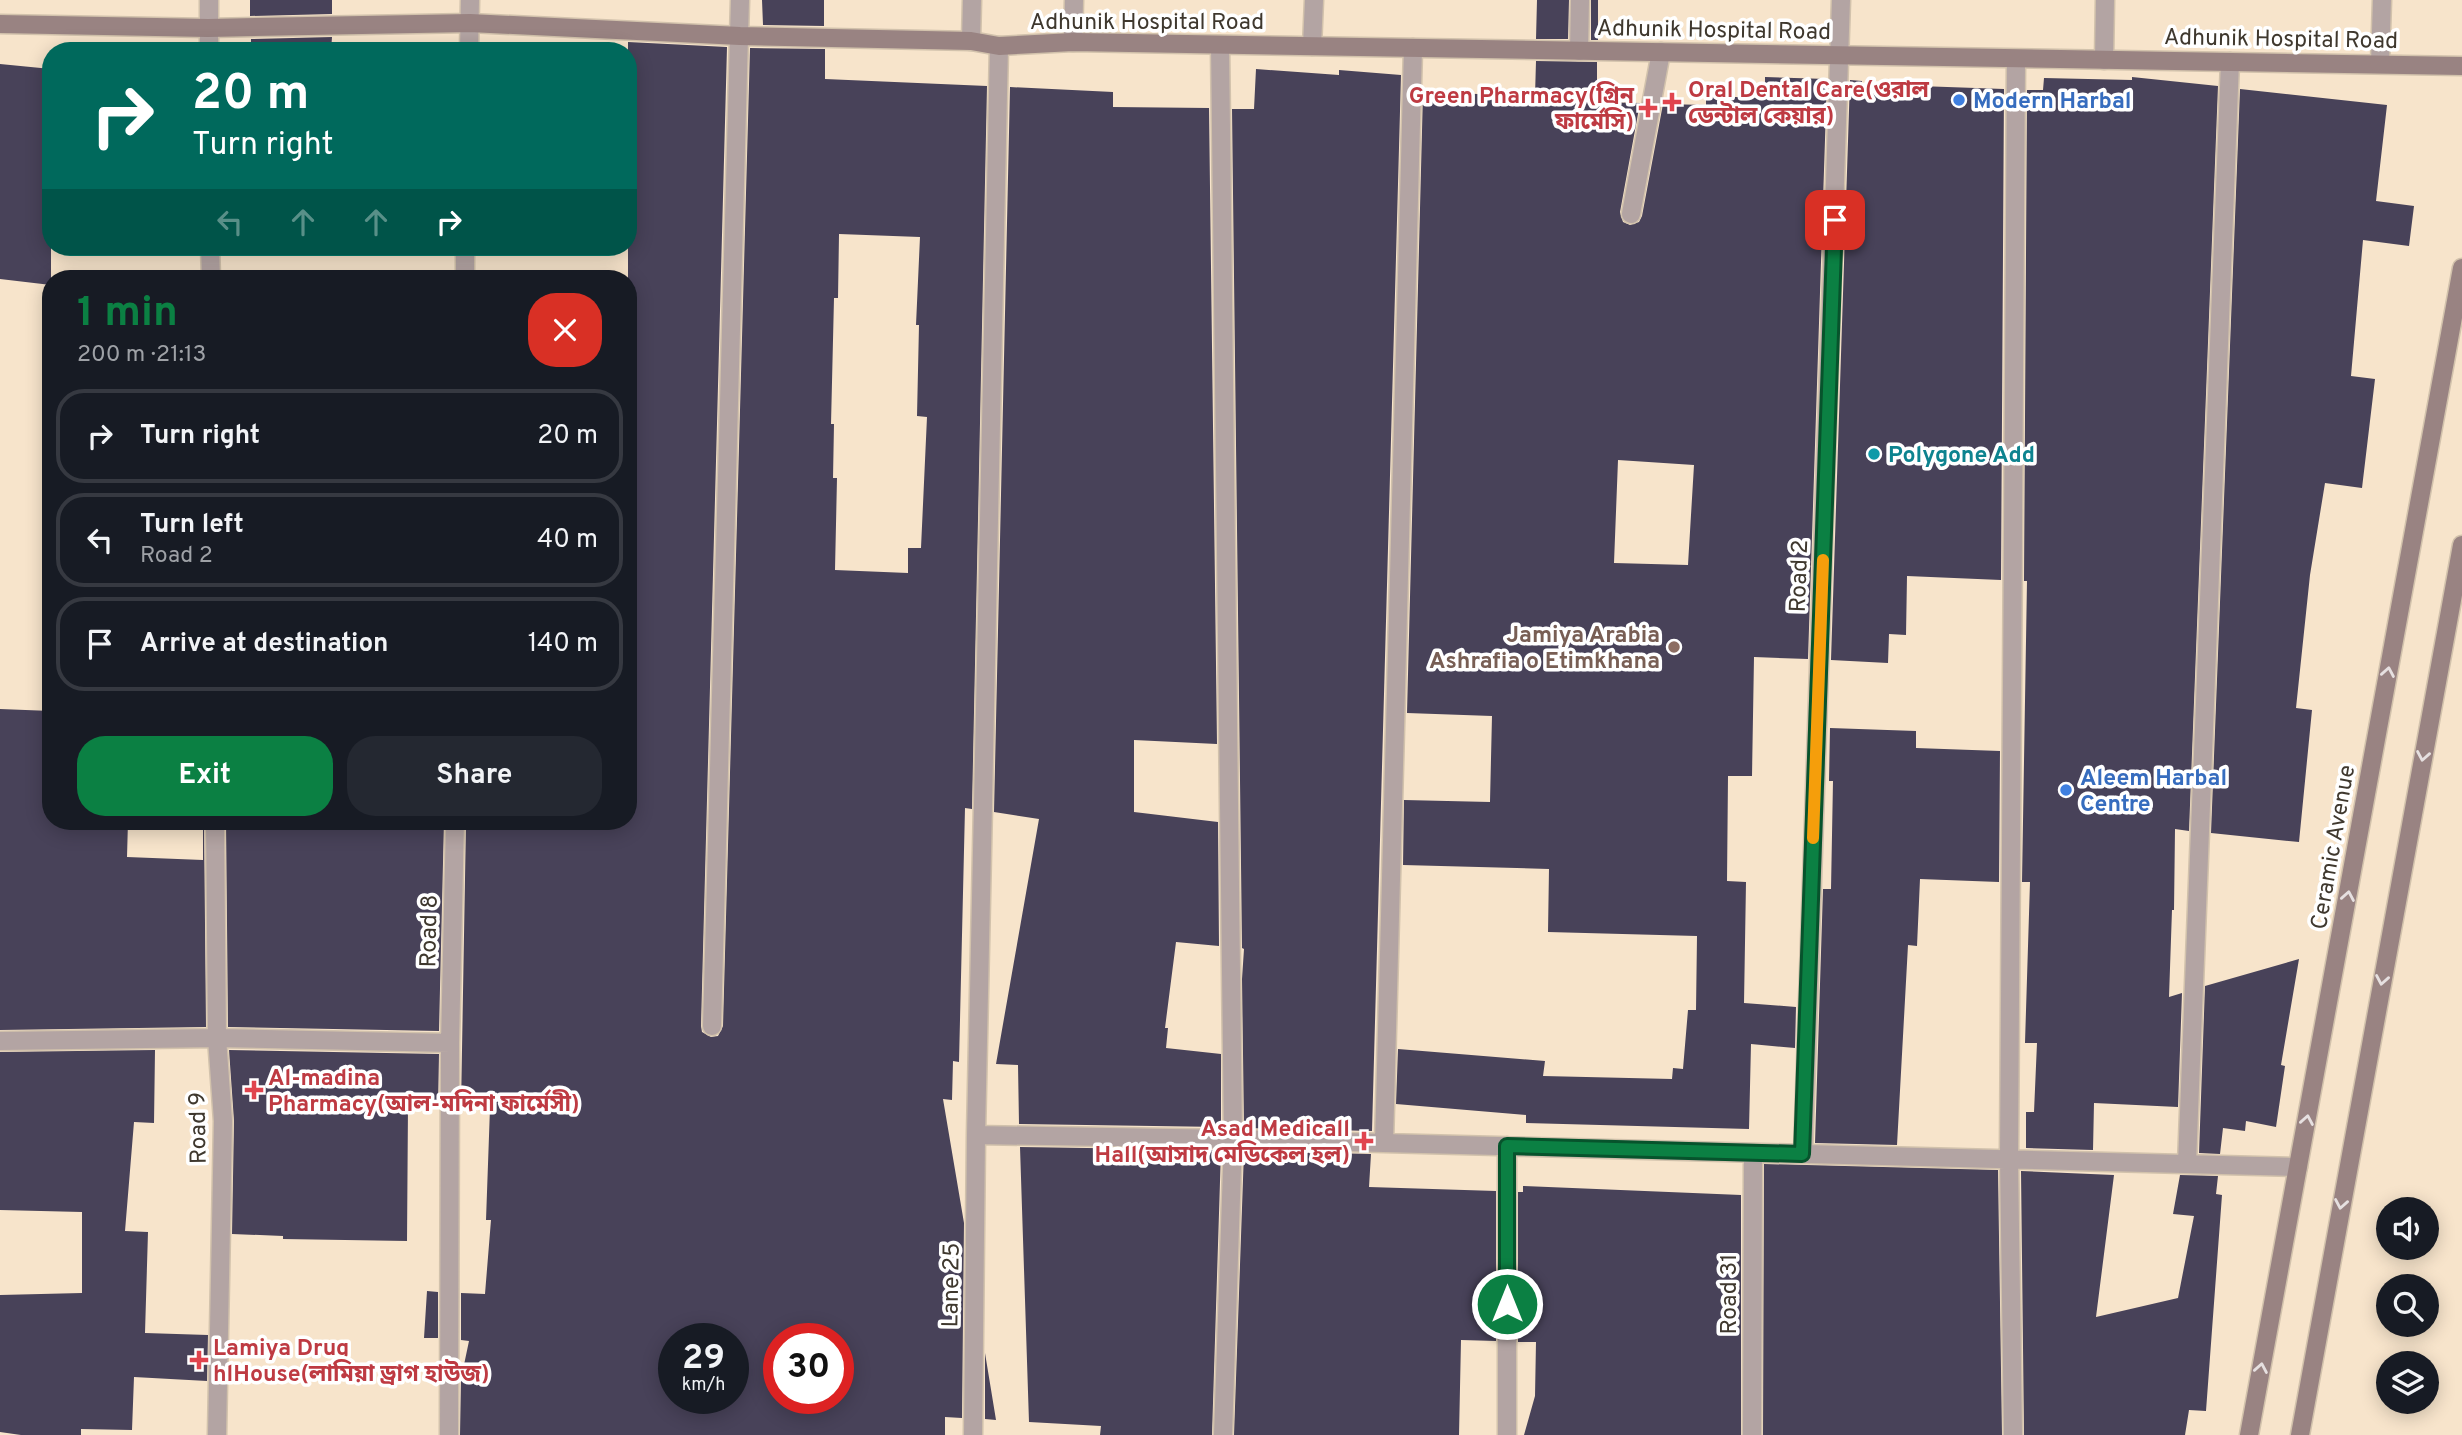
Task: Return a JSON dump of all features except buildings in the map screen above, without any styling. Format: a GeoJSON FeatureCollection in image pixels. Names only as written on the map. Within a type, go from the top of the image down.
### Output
{"type":"FeatureCollection","features":[{"type":"Feature","properties":{"kind":"street"},"geometry":{"type":"LineString","coordinates":[[209,0],[209,42]]}},
{"type":"Feature","properties":{"kind":"street"},"geometry":{"type":"LineString","coordinates":[[469,42],[470,0]]}},
{"type":"Feature","properties":{"kind":"street"},"geometry":{"type":"LineString","coordinates":[[712,1026],[740,0]]}},
{"type":"Feature","properties":{"kind":"street"},"geometry":{"type":"LineString","coordinates":[[971,41],[972,0]]}},
{"type":"Feature","properties":{"kind":"street"},"geometry":{"type":"LineString","coordinates":[[1073,42],[1074,0]]}},
{"type":"Feature","properties":{"kind":"street"},"geometry":{"type":"LineString","coordinates":[[1312,46],[1314,0]]}},
{"type":"Feature","properties":{"kind":"street"},"geometry":{"type":"LineString","coordinates":[[1579,51],[1580,0]]}},
{"type":"Feature","properties":{"kind":"street","name":"Road 2"},"geometry":{"type":"LineString","coordinates":[[1802,1154],[1842,0]]}},
{"type":"Feature","properties":{"kind":"street"},"geometry":{"type":"LineString","coordinates":[[2104,60],[2105,0]]}},
{"type":"Feature","properties":{"kind":"street"},"geometry":{"type":"LineString","coordinates":[[2380,63],[2382,0]]}},
{"type":"Feature","properties":{"kind":"street","name":"Adhunik Hospital Road"},"geometry":{"type":"LineString","coordinates":[[0,24],[208,28],[470,23],[740,36],[971,41],[999,46],[1073,42],[2462,65]]}},
{"type":"Feature","properties":{"kind":"street"},"geometry":{"type":"LineString","coordinates":[[1220,45],[1233,1139],[1223,1435]]}},
{"type":"Feature","properties":{"kind":"street","name":"Lane 25"},"geometry":{"type":"LineString","coordinates":[[973,1435],[976,1135],[999,46]]}},
{"type":"Feature","properties":{"kind":"street"},"geometry":{"type":"LineString","coordinates":[[1384,1143],[1413,48]]}},
{"type":"Feature","properties":{"kind":"street"},"geometry":{"type":"LineString","coordinates":[[1631,214],[1661,52]]}},
{"type":"Feature","properties":{"kind":"street"},"geometry":{"type":"LineString","coordinates":[[2013,1435],[2009,1159],[2016,59]]}},
{"type":"Feature","properties":{"kind":"street"},"geometry":{"type":"LineString","coordinates":[[2187,1164],[2230,62]]}},
{"type":"Feature","properties":{"kind":"street","name":"Ceramic Avenue"},"geometry":{"type":"LineString","coordinates":[[2249,1435],[2462,268]]}},
{"type":"Feature","properties":{"kind":"street"},"geometry":{"type":"LineString","coordinates":[[2300,1435],[2462,545]]}},
{"type":"Feature","properties":{"kind":"street","name":"Road 9"},"geometry":{"type":"LineString","coordinates":[[215,830],[217,1038],[223,1121],[217,1435]]}},
{"type":"Feature","properties":{"kind":"street","name":"Road 8"},"geometry":{"type":"LineString","coordinates":[[449,1435],[450,1043],[455,830]]}},
{"type":"Feature","properties":{"kind":"street"},"geometry":{"type":"LineString","coordinates":[[0,1041],[217,1038],[450,1043]]}},
{"type":"Feature","properties":{"kind":"street"},"geometry":{"type":"LineString","coordinates":[[976,1135],[1233,1139],[2298,1167]]}},
{"type":"Feature","properties":{"kind":"street"},"geometry":{"type":"LineString","coordinates":[[1507,1146],[1507,1435]]}},
{"type":"Feature","properties":{"kind":"street","name":"Road 31"},"geometry":{"type":"LineString","coordinates":[[1752,1435],[1753,1153]]}},
{"type":"Feature","properties":{"kind":"slow traffic"},"geometry":{"type":"LineString","coordinates":[[1813,838],[1823,560]]}},
{"type":"Feature","properties":{"kind":"place","name":"Modern Harbal"},"geometry":{"type":"Point","coordinates":[1959,100]}},
{"type":"Feature","properties":{"kind":"place","name":"Oral Dental Care(ওরাল ডেন্টাল কেয়ার)"},"geometry":{"type":"Point","coordinates":[1672,102]}},
{"type":"Feature","properties":{"kind":"place","name":"Green Pharmacy(গ্রিন ফার্মেসি)"},"geometry":{"type":"Point","coordinates":[1648,108]}},
{"type":"Feature","properties":{"kind":"place","name":"Polygone Add"},"geometry":{"type":"Point","coordinates":[1874,454]}},
{"type":"Feature","properties":{"kind":"place","name":"Jamiya Arabia Ashrafia o Etimkhana"},"geometry":{"type":"Point","coordinates":[1674,647]}},
{"type":"Feature","properties":{"kind":"place","name":"Aleem Harbal Centre"},"geometry":{"type":"Point","coordinates":[2066,790]}},
{"type":"Feature","properties":{"kind":"place","name":"Al-madina Pharmacy(আল-মদিনা ফার্মেসী)"},"geometry":{"type":"Point","coordinates":[254,1090]}},
{"type":"Feature","properties":{"kind":"place","name":"Asad Medicall Hall(আসাদ মেডিকেল হল)"},"geometry":{"type":"Point","coordinates":[1364,1141]}},
{"type":"Feature","properties":{"kind":"place","name":"Lamiya Drug hlHouse(লামিয়া ড্রাগ হাউজ)"},"geometry":{"type":"Point","coordinates":[199,1360]}},
{"type":"Feature","properties":{"kind":"route"},"geometry":{"type":"LineString","coordinates":[[1507,1304],[1507,1146],[1802,1154],[1835,220]]}}]}
